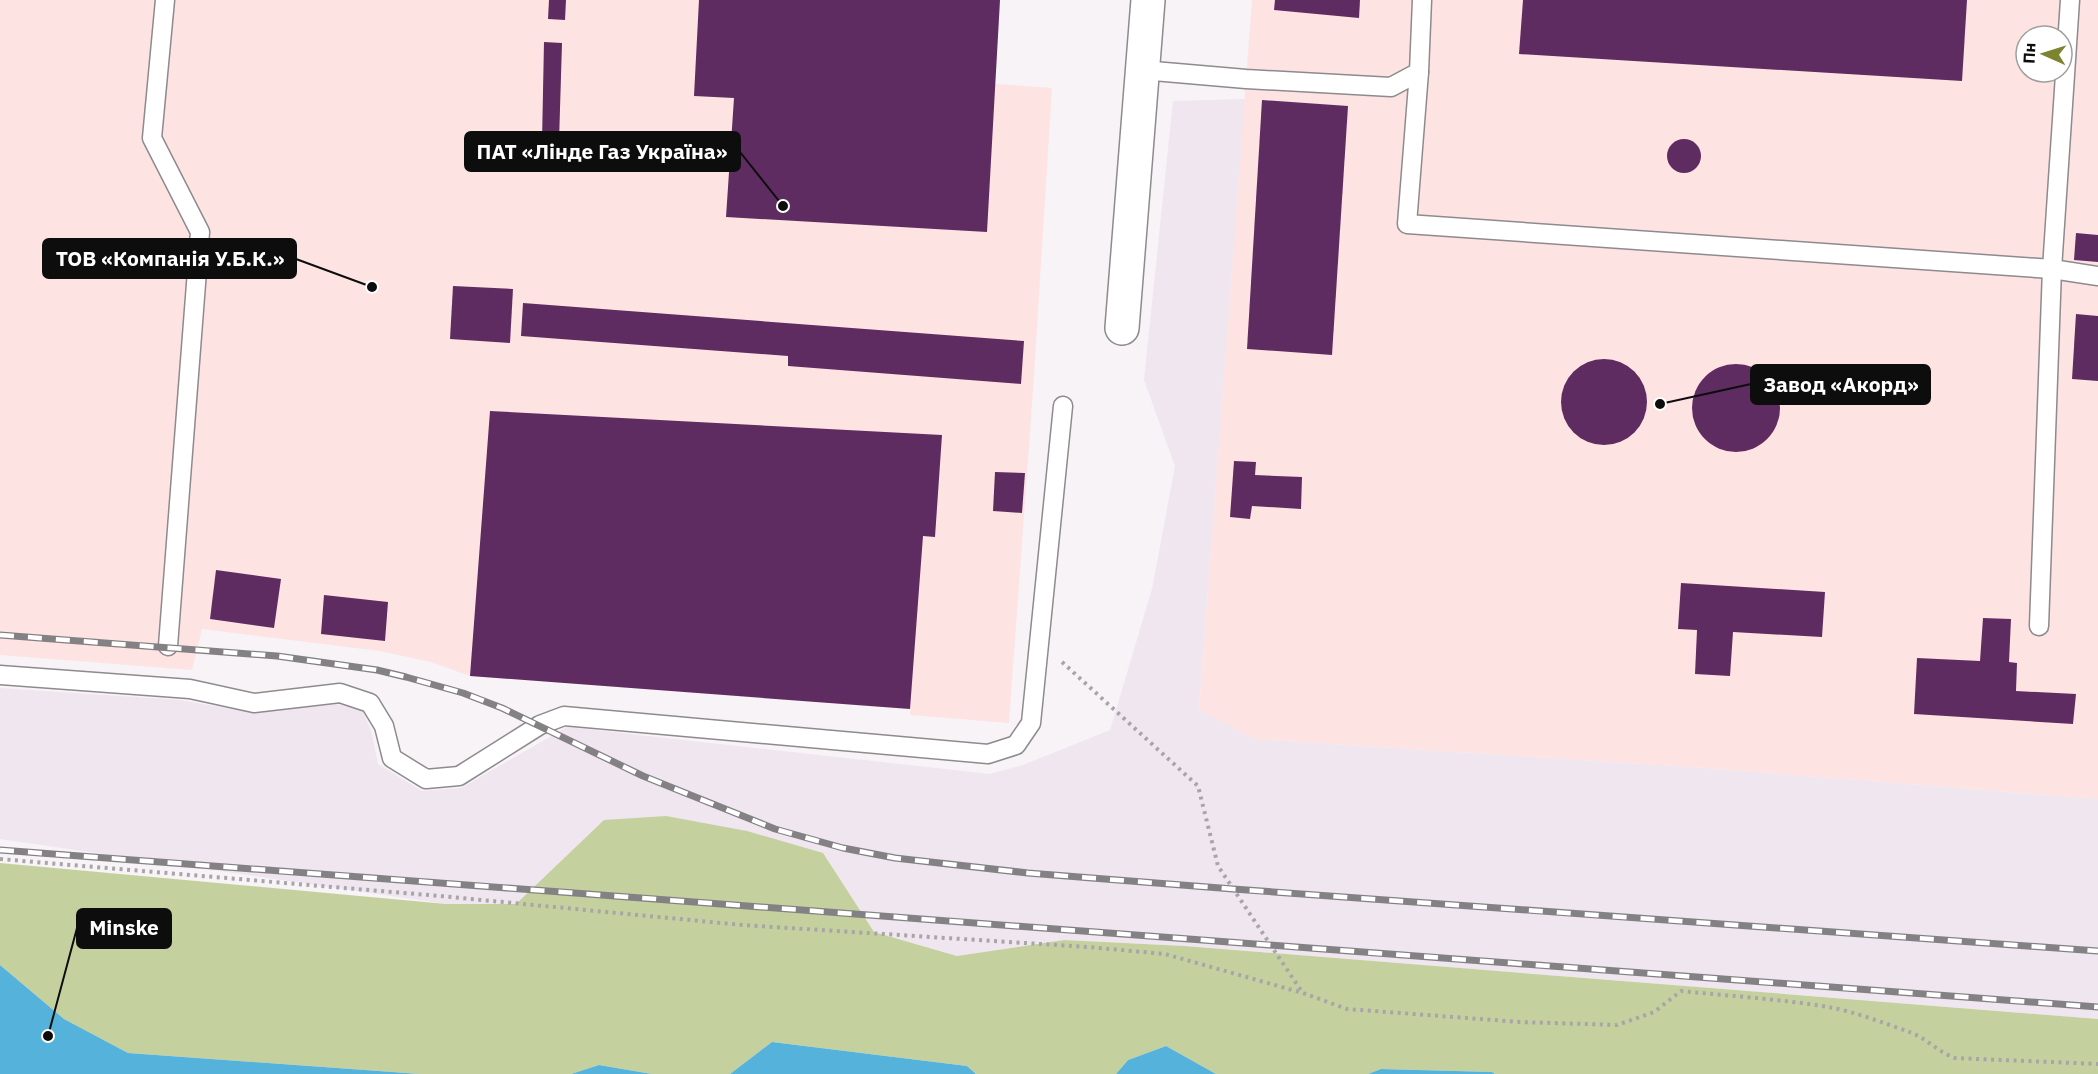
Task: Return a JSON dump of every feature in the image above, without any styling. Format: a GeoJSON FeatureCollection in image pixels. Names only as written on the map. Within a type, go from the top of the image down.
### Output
{"type":"FeatureCollection","features":[{"type":"Feature","properties":{"kind":"street"},"geometry":{"type":"LineString","coordinates":[[1122,328],[1148,0]]}},
{"type":"Feature","properties":{"kind":"lane"},"geometry":{"type":"LineString","coordinates":[[165,0],[152,138],[200,232],[168,646]]}},
{"type":"Feature","properties":{"kind":"lane"},"geometry":{"type":"LineString","coordinates":[[1422,0],[1419,72],[1407,224],[2052,269],[2098,276]]}},
{"type":"Feature","properties":{"kind":"lane"},"geometry":{"type":"LineString","coordinates":[[2039,626],[2052,269],[2070,0]]}},
{"type":"Feature","properties":{"kind":"lane"},"geometry":{"type":"LineString","coordinates":[[1142,70],[1246,79],[1391,87],[1419,72]]}},
{"type":"Feature","properties":{"kind":"lane"},"geometry":{"type":"LineString","coordinates":[[0,675],[190,689],[254,703],[340,693],[370,703],[384,726],[392,758],[426,779],[459,776],[540,725],[564,716],[988,754],[1016,745],[1031,723],[1063,406]]}},
{"type":"Feature","properties":{"kind":"path"},"geometry":{"type":"LineString","coordinates":[[1039,642],[1198,786],[1218,866],[1303,993]]}},
{"type":"Feature","properties":{"kind":"path"},"geometry":{"type":"LineString","coordinates":[[0,859],[429,895],[742,925],[1165,954],[1214,966],[1347,1009],[1520,1022],[1617,1025],[1654,1012],[1681,992],[1830,1007],[1915,1034],[1941,1053],[1955,1058],[2098,1064]]}},
{"type":"Feature","properties":{"kind":"shaded area"},"geometry":{"type":"Polygon","coordinates":[[[0,0],[1000,0],[995,84],[1052,88],[1009,723],[910,715],[910,709],[470,676],[431,662],[380,651],[202,629],[192,670],[0,655],[0,0]]]}},
{"type":"Feature","properties":{"kind":"shaded area"},"geometry":{"type":"Polygon","coordinates":[[[1252,0],[2098,0],[2098,799],[1705,768],[1254,739],[1199,709],[1252,0]]]}},
{"type":"Feature","properties":{"kind":"shaded area"},"geometry":{"type":"Polygon","coordinates":[[[1245,99],[1199,709],[1255,739],[1705,768],[2098,799],[2098,1019],[1184,946],[1064,940],[958,956],[874,932],[822,853],[604,820],[516,904],[446,904],[0,839],[0,688],[180,700],[255,713],[337,704],[362,710],[371,730],[378,764],[422,791],[461,788],[567,727],[990,774],[1023,765],[1110,730],[1152,589],[1175,466],[1144,380],[1173,101],[1245,99]]]}},
{"type":"Feature","properties":{"kind":"green space"},"geometry":{"type":"Polygon","coordinates":[[[666,816],[747,831],[823,853],[874,932],[957,956],[1064,940],[1184,946],[2098,1019],[2098,1074],[1495,1074],[1492,1072],[1381,1069],[1368,1074],[1216,1074],[1166,1046],[1128,1060],[1116,1074],[976,1074],[967,1066],[772,1042],[730,1074],[652,1074],[599,1065],[571,1074],[420,1074],[128,1053],[64,1019],[0,965],[0,863],[446,904],[516,904],[604,820],[666,816]]]}},
{"type":"Feature","properties":{"kind":"water"},"geometry":{"type":"Polygon","coordinates":[[[0,965],[64,1019],[128,1053],[420,1074],[0,1074],[0,965]]]}},
{"type":"Feature","properties":{"kind":"water"},"geometry":{"type":"Polygon","coordinates":[[[772,1042],[967,1066],[976,1074],[730,1074],[772,1042]]]}},
{"type":"Feature","properties":{"kind":"water"},"geometry":{"type":"Polygon","coordinates":[[[1166,1046],[1216,1074],[1116,1074],[1128,1060],[1166,1046]]]}},
{"type":"Feature","properties":{"kind":"water"},"geometry":{"type":"Polygon","coordinates":[[[599,1065],[652,1074],[571,1074],[599,1065]]]}},
{"type":"Feature","properties":{"kind":"water"},"geometry":{"type":"Polygon","coordinates":[[[1381,1069],[1492,1072],[1495,1074],[1368,1074],[1381,1069]]]}},
{"type":"Feature","properties":{"kind":"building"},"geometry":{"type":"Polygon","coordinates":[[[549,0],[566,0],[565,20],[548,19],[549,0]]]}},
{"type":"Feature","properties":{"kind":"building"},"geometry":{"type":"Polygon","coordinates":[[[699,0],[1000,0],[987,232],[726,217],[734,98],[694,96],[699,0]]]}},
{"type":"Feature","properties":{"kind":"building"},"geometry":{"type":"Polygon","coordinates":[[[1275,0],[1360,0],[1359,18],[1274,10],[1275,0]]]}},
{"type":"Feature","properties":{"kind":"building"},"geometry":{"type":"Polygon","coordinates":[[[1523,0],[1967,0],[1962,81],[1519,54],[1523,0]]]}},
{"type":"Feature","properties":{"kind":"building"},"geometry":{"type":"Polygon","coordinates":[[[544,42],[562,43],[559,142],[542,141],[544,42]]]}},
{"type":"Feature","properties":{"kind":"building"},"geometry":{"type":"Polygon","coordinates":[[[1262,100],[1348,106],[1332,355],[1247,349],[1262,100]]]}},
{"type":"Feature","properties":{"kind":"building"},"geometry":{"type":"Polygon","coordinates":[[[1684,139],[1696,144],[1701,156],[1696,168],[1684,173],[1672,168],[1667,156],[1672,144],[1684,139]]]}},
{"type":"Feature","properties":{"kind":"building"},"geometry":{"type":"Polygon","coordinates":[[[2076,233],[2098,235],[2098,262],[2074,260],[2076,233]]]}},
{"type":"Feature","properties":{"kind":"building"},"geometry":{"type":"Polygon","coordinates":[[[453,286],[513,289],[510,343],[450,339],[453,286]]]}},
{"type":"Feature","properties":{"kind":"building"},"geometry":{"type":"Polygon","coordinates":[[[523,303],[1024,341],[1021,384],[788,366],[788,356],[521,336],[523,303]]]}},
{"type":"Feature","properties":{"kind":"building"},"geometry":{"type":"Polygon","coordinates":[[[2076,314],[2098,316],[2098,381],[2072,379],[2076,314]]]}},
{"type":"Feature","properties":{"kind":"building"},"geometry":{"type":"Polygon","coordinates":[[[1604,359],[1620,363],[1634,372],[1643,386],[1647,402],[1643,418],[1634,432],[1620,441],[1604,445],[1588,441],[1574,432],[1565,418],[1561,402],[1565,386],[1574,372],[1588,363],[1604,359]]]}},
{"type":"Feature","properties":{"kind":"building"},"geometry":{"type":"Polygon","coordinates":[[[1736,364],[1761,371],[1773,383],[1780,408],[1773,433],[1761,445],[1736,452],[1711,445],[1699,433],[1692,408],[1699,383],[1711,371],[1736,364]]]}},
{"type":"Feature","properties":{"kind":"building"},"geometry":{"type":"Polygon","coordinates":[[[490,411],[942,435],[935,537],[923,536],[910,709],[470,676],[490,411]]]}},
{"type":"Feature","properties":{"kind":"building"},"geometry":{"type":"Polygon","coordinates":[[[1234,461],[1256,462],[1255,475],[1302,477],[1301,509],[1252,506],[1250,519],[1230,517],[1234,461]]]}},
{"type":"Feature","properties":{"kind":"building"},"geometry":{"type":"Polygon","coordinates":[[[995,472],[1025,473],[1022,513],[993,511],[995,472]]]}},
{"type":"Feature","properties":{"kind":"building"},"geometry":{"type":"Polygon","coordinates":[[[216,570],[281,579],[274,628],[210,619],[216,570]]]}},
{"type":"Feature","properties":{"kind":"building"},"geometry":{"type":"Polygon","coordinates":[[[1681,583],[1825,592],[1822,637],[1733,632],[1730,676],[1695,674],[1697,630],[1678,629],[1681,583]]]}},
{"type":"Feature","properties":{"kind":"building"},"geometry":{"type":"Polygon","coordinates":[[[324,595],[388,602],[385,641],[321,634],[324,595]]]}},
{"type":"Feature","properties":{"kind":"building"},"geometry":{"type":"Polygon","coordinates":[[[1983,618],[2011,619],[2009,662],[2017,663],[2016,691],[2076,694],[2073,724],[1914,714],[1917,658],[1980,661],[1983,618]]]}},
{"type":"Feature","properties":{"kind":"railway"},"geometry":{"type":"LineString","coordinates":[[0,635],[277,656],[377,670],[406,677],[463,693],[502,708],[643,776],[775,829],[843,848],[895,858],[1028,873],[1233,889],[2098,951]]}},
{"type":"Feature","properties":{"kind":"railway"},"geometry":{"type":"LineString","coordinates":[[0,850],[2098,1007]]}},
{"type":"Feature","properties":{"kind":"place","name":"ПАТ «Лінде Газ Україна»"},"geometry":{"type":"Point","coordinates":[783,206]}},
{"type":"Feature","properties":{"kind":"place","name":"ТОВ «Компанія У.Б.К.»"},"geometry":{"type":"Point","coordinates":[372,287]}},
{"type":"Feature","properties":{"kind":"place","name":"Завод «Акорд»"},"geometry":{"type":"Point","coordinates":[1660,404]}},
{"type":"Feature","properties":{"kind":"place","name":"Minske"},"geometry":{"type":"Point","coordinates":[48,1036]}}]}
